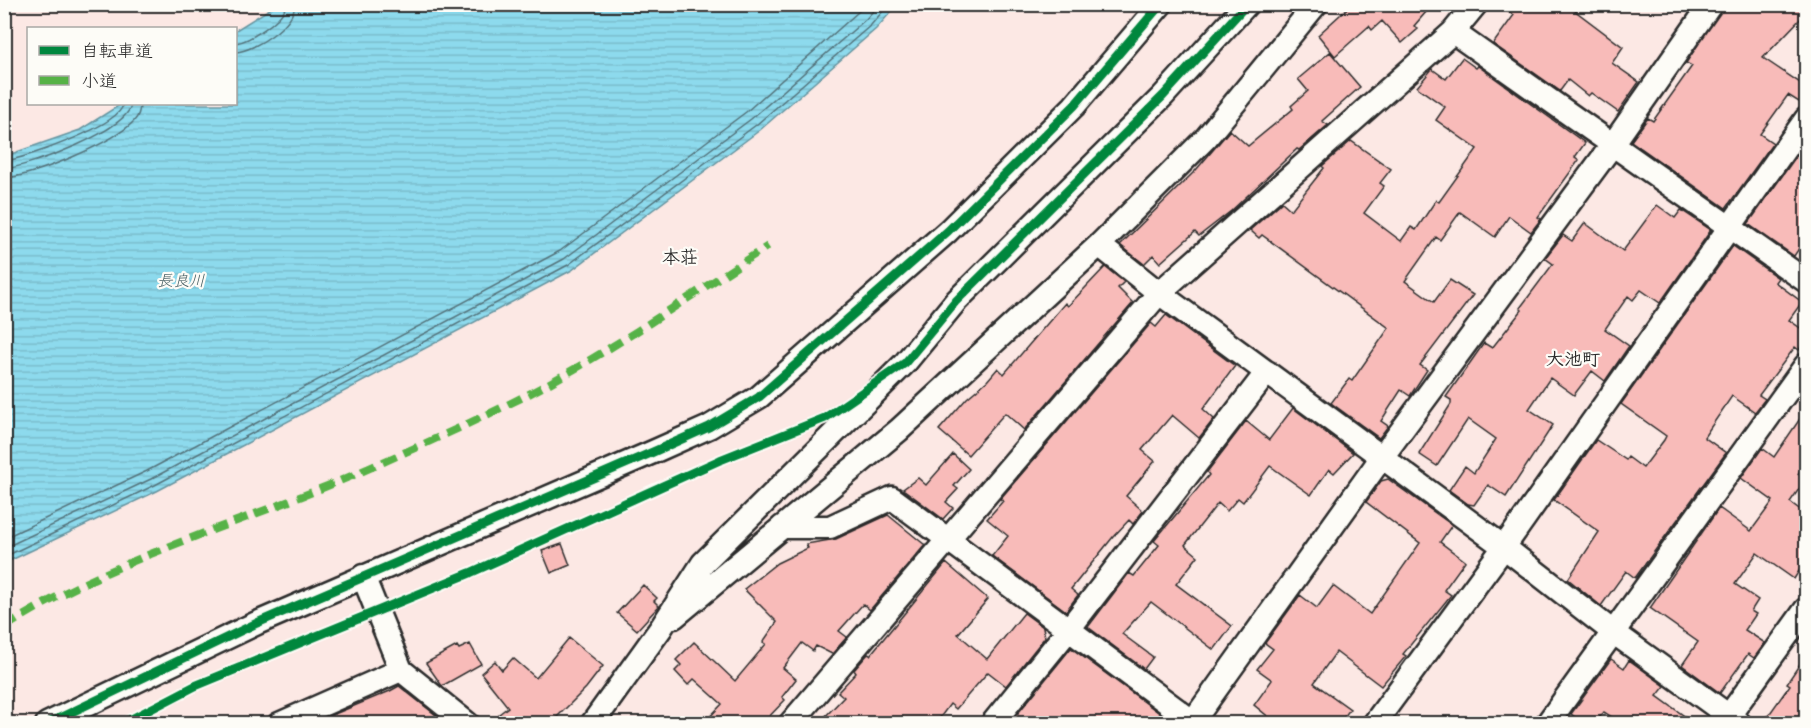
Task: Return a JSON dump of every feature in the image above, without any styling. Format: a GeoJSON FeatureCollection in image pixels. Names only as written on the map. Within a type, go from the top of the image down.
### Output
{"type":"FeatureCollection","features":[{"type":"Feature","properties":{"kind":"street"},"geometry":{"type":"LineString","coordinates":[[47,723],[247,627],[709,427],[759,397],[948,231],[1074,106],[1161,4]]}},
{"type":"Feature","properties":{"kind":"street"},"geometry":{"type":"LineString","coordinates":[[592,723],[661,628],[703,563],[904,363],[956,301],[1163,96],[1247,4]]}},
{"type":"Feature","properties":{"kind":"street"},"geometry":{"type":"LineString","coordinates":[[661,628],[899,430],[1099,245],[1206,138],[1316,4]]}},
{"type":"Feature","properties":{"kind":"street"},"geometry":{"type":"LineString","coordinates":[[790,723],[1159,293],[1454,32],[1476,4]]}},
{"type":"Feature","properties":{"kind":"street"},"geometry":{"type":"LineString","coordinates":[[782,527],[830,527],[892,498],[950,539],[1193,723],[1382,457],[1613,144],[1711,4]]}},
{"type":"Feature","properties":{"kind":"street"},"geometry":{"type":"LineString","coordinates":[[1454,32],[1806,281]]}},
{"type":"Feature","properties":{"kind":"street"},"geometry":{"type":"LineString","coordinates":[[1374,723],[1504,547],[1806,119]]}},
{"type":"Feature","properties":{"kind":"street"},"geometry":{"type":"LineString","coordinates":[[1099,245],[1159,293],[1504,547],[1731,721],[1806,609]]}},
{"type":"Feature","properties":{"kind":"street"},"geometry":{"type":"LineString","coordinates":[[1547,723],[1806,365]]}},
{"type":"Feature","properties":{"kind":"street"},"geometry":{"type":"LineString","coordinates":[[992,723],[1069,629],[1267,372]]}},
{"type":"Feature","properties":{"kind":"street"},"geometry":{"type":"LineString","coordinates":[[363,576],[401,670],[468,723]]}},
{"type":"Feature","properties":{"kind":"street"},"geometry":{"type":"LineString","coordinates":[[279,723],[401,670]]}},
{"type":"Feature","properties":{"kind":"water","name":"長良川"},"geometry":{"type":"Polygon","coordinates":[[[276,5],[897,5],[876,29],[760,130],[572,270],[157,491],[5,563],[5,156],[80,130],[119,105],[237,105],[237,29],[276,5]]]}},
{"type":"Feature","properties":{"kind":"building"},"geometry":{"type":"Polygon","coordinates":[[[1352,4],[1433,4],[1414,26],[1418,29],[1402,43],[1382,21],[1372,30],[1369,26],[1335,56],[1318,35],[1352,4]]]}},
{"type":"Feature","properties":{"kind":"building"},"geometry":{"type":"Polygon","coordinates":[[[1498,4],[1566,4],[1623,47],[1612,63],[1639,82],[1618,112],[1591,93],[1588,96],[1568,80],[1560,91],[1493,44],[1514,15],[1498,4]]]}},
{"type":"Feature","properties":{"kind":"building"},"geometry":{"type":"Polygon","coordinates":[[[1724,4],[1806,4],[1806,13],[1763,58],[1806,87],[1806,92],[1799,102],[1788,95],[1760,134],[1773,143],[1726,208],[1631,141],[1648,118],[1653,121],[1692,66],[1686,63],[1724,4]]]}},
{"type":"Feature","properties":{"kind":"building"},"geometry":{"type":"Polygon","coordinates":[[[1330,52],[1360,87],[1322,121],[1328,125],[1299,150],[1297,149],[1231,211],[1199,236],[1195,232],[1160,263],[1153,255],[1144,264],[1120,245],[1196,170],[1230,130],[1248,146],[1293,109],[1291,106],[1308,91],[1298,79],[1330,52]]]}},
{"type":"Feature","properties":{"kind":"building"},"geometry":{"type":"Polygon","coordinates":[[[1462,58],[1476,68],[1478,66],[1585,143],[1575,157],[1579,160],[1538,217],[1541,219],[1531,232],[1509,216],[1495,237],[1460,212],[1440,240],[1436,237],[1405,281],[1434,302],[1450,280],[1473,295],[1420,365],[1427,370],[1410,396],[1401,390],[1381,421],[1388,426],[1379,438],[1331,403],[1349,379],[1352,381],[1389,328],[1262,235],[1259,238],[1250,230],[1282,202],[1291,210],[1324,168],[1322,166],[1351,141],[1391,169],[1380,183],[1384,186],[1364,213],[1401,241],[1411,227],[1416,230],[1436,200],[1439,202],[1477,149],[1436,120],[1445,107],[1417,87],[1432,69],[1446,79],[1462,58]]]}},
{"type":"Feature","properties":{"kind":"building"},"geometry":{"type":"Polygon","coordinates":[[[1797,155],[1806,161],[1806,238],[1794,256],[1748,224],[1797,155]]]}},
{"type":"Feature","properties":{"kind":"building"},"geometry":{"type":"Polygon","coordinates":[[[1657,205],[1675,218],[1681,210],[1711,230],[1660,303],[1641,290],[1633,300],[1628,296],[1605,329],[1629,346],[1605,381],[1592,371],[1574,395],[1550,378],[1529,409],[1553,425],[1506,497],[1488,485],[1474,505],[1468,504],[1449,490],[1465,466],[1474,473],[1496,439],[1468,419],[1437,466],[1419,454],[1451,404],[1451,400],[1446,397],[1484,343],[1492,348],[1522,310],[1520,308],[1553,264],[1545,258],[1563,235],[1572,241],[1585,223],[1623,251],[1657,205]]]}},
{"type":"Feature","properties":{"kind":"building"},"geometry":{"type":"Polygon","coordinates":[[[1733,246],[1778,278],[1775,282],[1802,302],[1789,320],[1806,332],[1806,339],[1799,350],[1795,347],[1759,395],[1765,399],[1755,412],[1732,396],[1704,437],[1726,453],[1635,578],[1626,571],[1601,606],[1568,579],[1599,532],[1554,500],[1596,440],[1626,460],[1628,457],[1643,468],[1664,440],[1666,436],[1621,404],[1733,246]]]}},
{"type":"Feature","properties":{"kind":"building"},"geometry":{"type":"Polygon","coordinates":[[[1105,267],[1124,282],[1118,288],[1133,303],[1024,430],[1005,413],[968,455],[939,430],[998,368],[1004,374],[1065,303],[1068,306],[1105,267]]]}},
{"type":"Feature","properties":{"kind":"building"},"geometry":{"type":"Polygon","coordinates":[[[1166,315],[1235,366],[1203,409],[1214,419],[1199,438],[1172,415],[1142,450],[1155,461],[1126,496],[1143,511],[1133,524],[1129,520],[1113,537],[1071,589],[1078,595],[1066,611],[992,556],[1008,536],[987,519],[1003,501],[1000,499],[1151,323],[1156,327],[1166,315]]]}},
{"type":"Feature","properties":{"kind":"building"},"geometry":{"type":"Polygon","coordinates":[[[1293,408],[1353,453],[1334,473],[1329,469],[1311,495],[1270,466],[1243,502],[1238,498],[1227,511],[1218,503],[1185,545],[1198,556],[1176,584],[1232,626],[1214,650],[1151,602],[1122,634],[1153,657],[1144,669],[1088,627],[1129,573],[1134,576],[1159,545],[1154,541],[1209,475],[1207,472],[1246,421],[1269,440],[1293,408]]]}},
{"type":"Feature","properties":{"kind":"building"},"geometry":{"type":"Polygon","coordinates":[[[1806,410],[1806,461],[1798,474],[1806,479],[1790,502],[1806,514],[1806,560],[1794,579],[1757,553],[1735,584],[1758,600],[1751,611],[1756,614],[1745,630],[1765,643],[1754,658],[1748,654],[1720,693],[1682,665],[1698,642],[1650,608],[1719,508],[1751,531],[1773,501],[1741,478],[1762,448],[1774,457],[1806,410]]]}},
{"type":"Feature","properties":{"kind":"building"},"geometry":{"type":"Polygon","coordinates":[[[953,454],[969,469],[954,486],[958,489],[946,502],[953,508],[943,519],[903,489],[918,478],[926,485],[953,454]]]}},
{"type":"Feature","properties":{"kind":"building"},"geometry":{"type":"Polygon","coordinates":[[[1388,479],[1452,525],[1440,542],[1465,561],[1444,590],[1451,595],[1403,654],[1406,656],[1381,686],[1336,652],[1314,683],[1350,709],[1340,723],[1276,723],[1254,705],[1272,680],[1257,669],[1273,649],[1265,643],[1300,595],[1317,608],[1333,586],[1370,614],[1420,543],[1366,502],[1381,481],[1388,479]]]}},
{"type":"Feature","properties":{"kind":"building"},"geometry":{"type":"Polygon","coordinates":[[[888,515],[925,545],[870,610],[863,604],[839,631],[847,637],[832,654],[816,646],[813,651],[802,643],[783,668],[796,679],[782,697],[785,700],[763,723],[704,723],[722,704],[694,679],[688,685],[675,671],[681,665],[676,660],[694,642],[735,681],[766,644],[763,642],[777,622],[744,589],[777,563],[808,548],[806,544],[836,539],[888,515]]]}},
{"type":"Feature","properties":{"kind":"building"},"geometry":{"type":"Polygon","coordinates":[[[562,544],[570,565],[551,573],[542,551],[562,544]]]}},
{"type":"Feature","properties":{"kind":"building"},"geometry":{"type":"Polygon","coordinates":[[[946,563],[988,599],[958,634],[987,659],[1024,613],[1043,627],[1045,637],[1006,686],[988,672],[956,709],[950,704],[936,723],[819,723],[844,697],[838,692],[856,673],[854,670],[868,654],[870,655],[946,563]]]}},
{"type":"Feature","properties":{"kind":"building"},"geometry":{"type":"Polygon","coordinates":[[[643,585],[657,598],[654,601],[659,606],[637,630],[617,613],[643,585]]]}},
{"type":"Feature","properties":{"kind":"building"},"geometry":{"type":"Polygon","coordinates":[[[569,638],[603,666],[586,688],[551,723],[507,723],[499,714],[508,707],[481,673],[495,661],[502,670],[513,658],[536,678],[569,638]]]}},
{"type":"Feature","properties":{"kind":"building"},"geometry":{"type":"Polygon","coordinates":[[[470,644],[481,664],[442,686],[426,663],[457,646],[459,649],[470,644]]]}},
{"type":"Feature","properties":{"kind":"building"},"geometry":{"type":"Polygon","coordinates":[[[1071,648],[1173,723],[1010,723],[1071,648]]]}},
{"type":"Feature","properties":{"kind":"building"},"geometry":{"type":"Polygon","coordinates":[[[1806,655],[1806,723],[1763,723],[1790,685],[1787,683],[1806,655]]]}},
{"type":"Feature","properties":{"kind":"building"},"geometry":{"type":"Polygon","coordinates":[[[1611,659],[1624,668],[1629,660],[1665,686],[1657,696],[1694,723],[1621,723],[1604,712],[1595,723],[1583,723],[1571,714],[1611,659]]]}},
{"type":"Feature","properties":{"kind":"building"},"geometry":{"type":"Polygon","coordinates":[[[399,686],[446,723],[313,723],[390,691],[399,686]]]}},
{"type":"Feature","properties":{"kind":"marked path"},"geometry":{"type":"LineString","coordinates":[[4,628],[90,580],[135,560],[320,489],[477,420],[579,367],[768,246]]}},
{"type":"Feature","properties":{"kind":"cycle path"},"geometry":{"type":"LineString","coordinates":[[47,724],[257,623],[709,427],[759,397],[948,231],[1074,106],[1161,4]]}},
{"type":"Feature","properties":{"kind":"cycle path"},"geometry":{"type":"LineString","coordinates":[[122,724],[195,686],[470,573],[720,460],[825,418],[905,363],[956,301],[1163,96],[1247,4]]}},
{"type":"Feature","properties":{"kind":"district","name":"本荘"},"geometry":{"type":"Point","coordinates":[680,257]}},
{"type":"Feature","properties":{"kind":"district","name":"大池町"},"geometry":{"type":"Point","coordinates":[1573,359]}}]}
